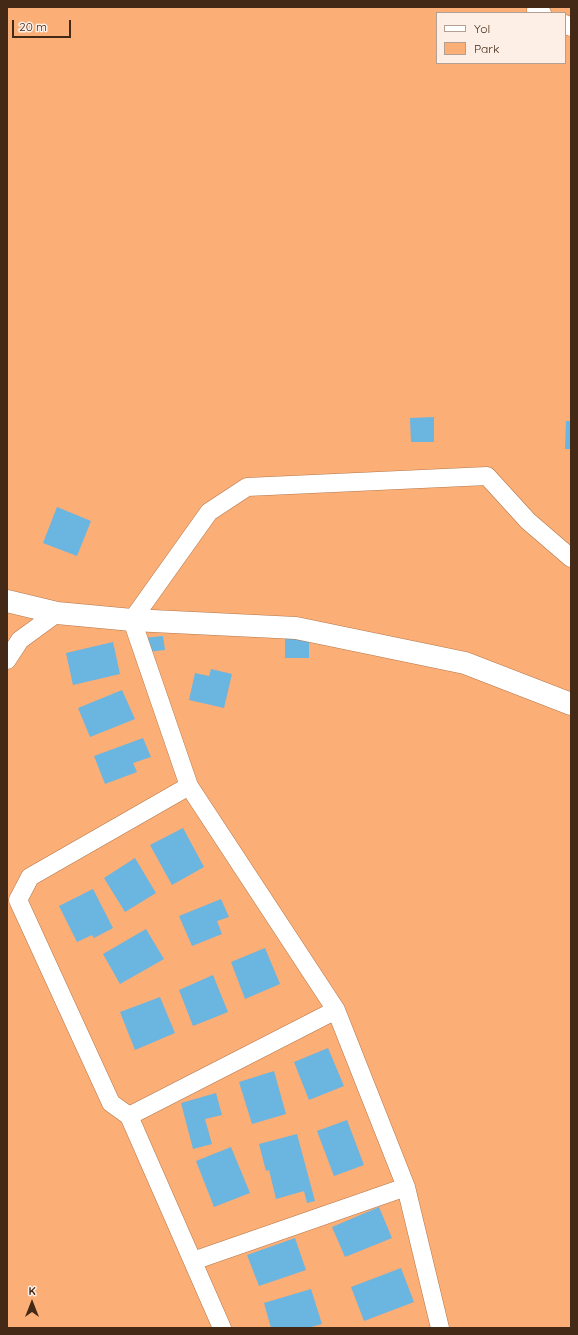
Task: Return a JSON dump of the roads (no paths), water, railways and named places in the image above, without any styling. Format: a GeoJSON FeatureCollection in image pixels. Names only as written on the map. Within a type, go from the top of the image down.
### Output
{"type":"FeatureCollection","features":[{"type":"Feature","properties":{"kind":"main road"},"geometry":{"type":"LineString","coordinates":[[7,601],[57,613],[132,620],[296,628],[466,663],[571,704]]}},
{"type":"Feature","properties":{"kind":"street"},"geometry":{"type":"LineString","coordinates":[[440,1328],[406,1187],[336,1010],[189,786],[132,620],[209,512],[247,487],[487,476],[528,521],[571,558]]}},
{"type":"Feature","properties":{"kind":"street"},"geometry":{"type":"LineString","coordinates":[[7,660],[20,640],[57,613]]}},
{"type":"Feature","properties":{"kind":"street"},"geometry":{"type":"LineString","coordinates":[[189,786],[30,877],[18,900],[111,1103],[129,1116],[222,1328]]}},
{"type":"Feature","properties":{"kind":"street"},"geometry":{"type":"LineString","coordinates":[[129,1116],[336,1010]]}},
{"type":"Feature","properties":{"kind":"street"},"geometry":{"type":"LineString","coordinates":[[193,1261],[406,1187]]}}]}
